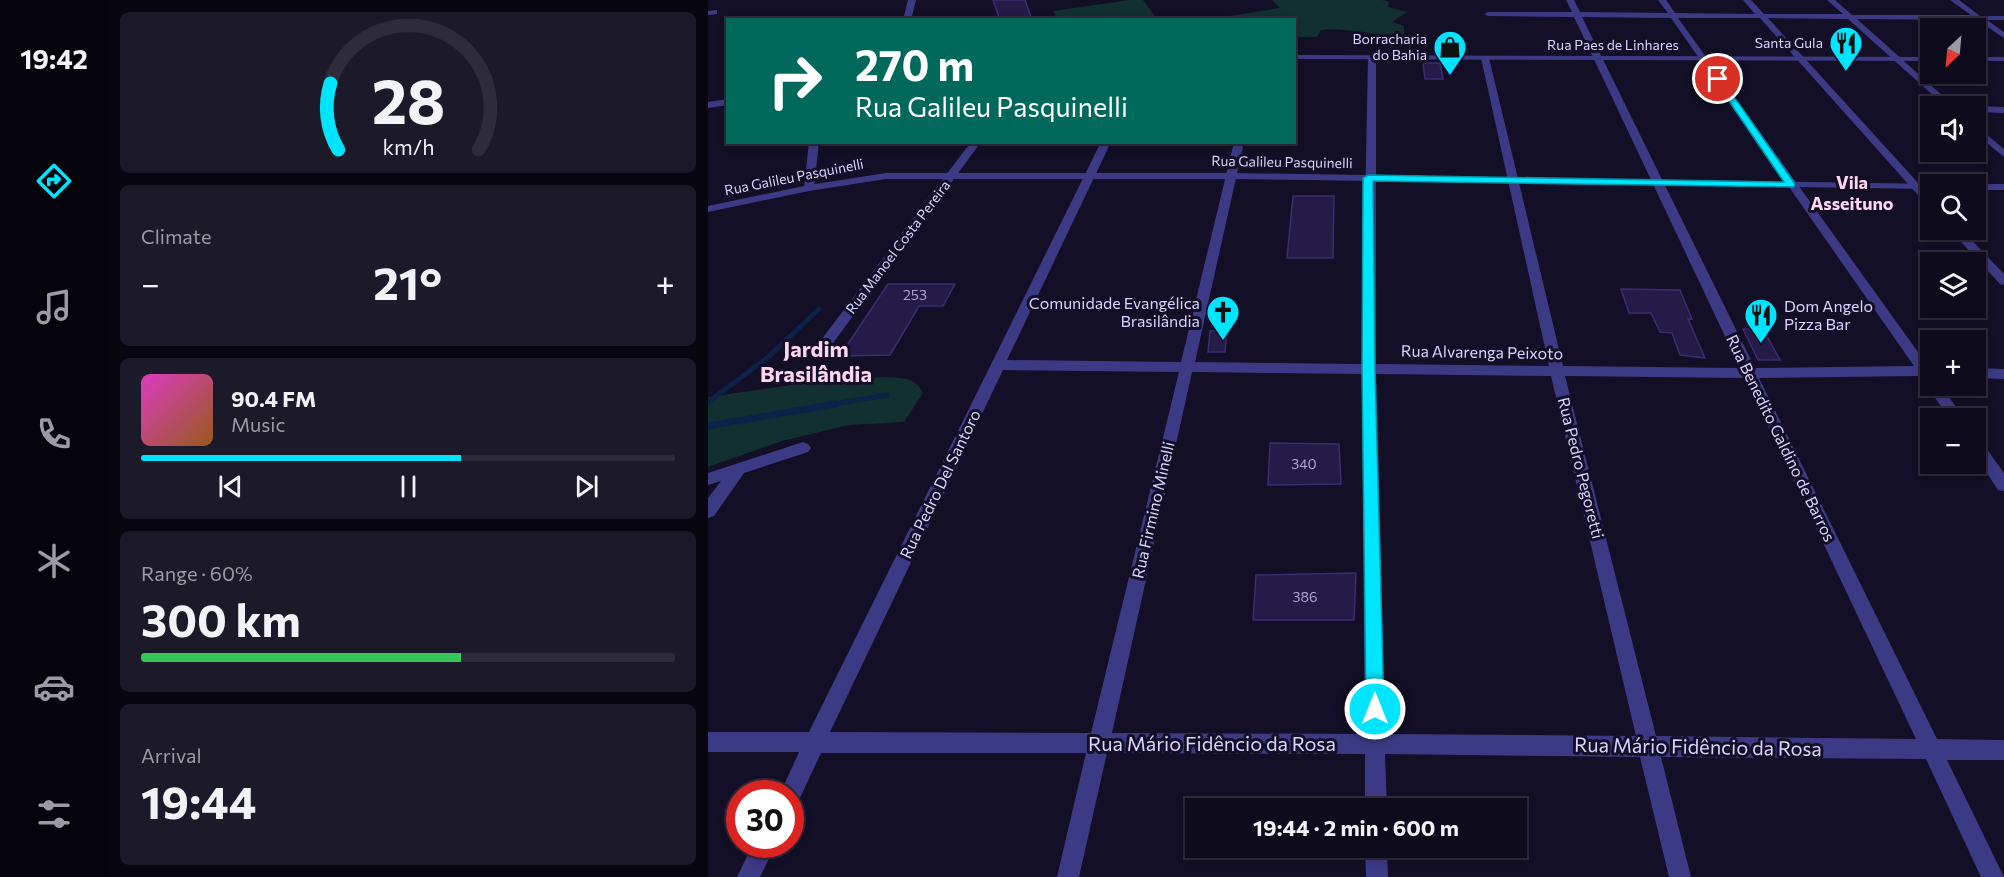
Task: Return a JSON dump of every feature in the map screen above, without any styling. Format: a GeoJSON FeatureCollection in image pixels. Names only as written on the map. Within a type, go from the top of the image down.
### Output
{"type":"FeatureCollection","features":[{"type":"Feature","properties":{"kind":"street"},"geometry":{"type":"LineString","coordinates":[[904,18],[912,0]]}},
{"type":"Feature","properties":{"kind":"street","name":"Rua Benedito Galdino de Barros"},"geometry":{"type":"LineString","coordinates":[[1570,0],[1993,877]]}},
{"type":"Feature","properties":{"kind":"street"},"geometry":{"type":"LineString","coordinates":[[1662,0],[1920,363]]}},
{"type":"Feature","properties":{"kind":"street"},"geometry":{"type":"LineString","coordinates":[[1747,0],[1920,191]]}},
{"type":"Feature","properties":{"kind":"street"},"geometry":{"type":"LineString","coordinates":[[1831,0],[1939,96]]}},
{"type":"Feature","properties":{"kind":"street"},"geometry":{"type":"LineString","coordinates":[[1954,0],[2004,36]]}},
{"type":"Feature","properties":{"kind":"street"},"geometry":{"type":"LineString","coordinates":[[1488,14],[2004,18]]}},
{"type":"Feature","properties":{"kind":"street","name":"Rua Paes de Linhares"},"geometry":{"type":"LineString","coordinates":[[1296,57],[1920,59]]}},
{"type":"Feature","properties":{"kind":"street"},"geometry":{"type":"LineString","coordinates":[[1372,57],[1368,178],[1376,798]]}},
{"type":"Feature","properties":{"kind":"street","name":"Rua Pedro Pegoretti"},"geometry":{"type":"LineString","coordinates":[[1485,58],[1557,371],[1680,877]]}},
{"type":"Feature","properties":{"kind":"street"},"geometry":{"type":"LineString","coordinates":[[1986,59],[2004,59]]}},
{"type":"Feature","properties":{"kind":"street"},"geometry":{"type":"LineString","coordinates":[[708,105],[726,102]]}},
{"type":"Feature","properties":{"kind":"street"},"geometry":{"type":"LineString","coordinates":[[1986,109],[2004,110]]}},
{"type":"Feature","properties":{"kind":"street"},"geometry":{"type":"LineString","coordinates":[[1986,138],[2004,154]]}},
{"type":"Feature","properties":{"kind":"street"},"geometry":{"type":"LineString","coordinates":[[809,188],[814,144]]}},
{"type":"Feature","properties":{"kind":"street","name":"Rua Manoel Costa Pereira"},"geometry":{"type":"LineString","coordinates":[[820,351],[974,144]]}},
{"type":"Feature","properties":{"kind":"street"},"geometry":{"type":"LineString","coordinates":[[1090,175],[1105,144]]}},
{"type":"Feature","properties":{"kind":"street","name":"Rua Firmino Minelli"},"geometry":{"type":"LineString","coordinates":[[1068,877],[1239,144]]}},
{"type":"Feature","properties":{"kind":"street","name":"Rua Galileu Pasquinelli"},"geometry":{"type":"LineString","coordinates":[[708,209],[867,177],[952,174],[1920,186]]}},
{"type":"Feature","properties":{"kind":"street","name":"Rua Pedro Del Santoro"},"geometry":{"type":"LineString","coordinates":[[797,780],[1090,175]]}},
{"type":"Feature","properties":{"kind":"street"},"geometry":{"type":"LineString","coordinates":[[1986,187],[2004,188]]}},
{"type":"Feature","properties":{"kind":"street"},"geometry":{"type":"LineString","coordinates":[[1965,240],[2004,281]]}},
{"type":"Feature","properties":{"kind":"street","name":"Rua Alvarenga Peixoto"},"geometry":{"type":"LineString","coordinates":[[998,365],[1920,374]]}},
{"type":"Feature","properties":{"kind":"street"},"geometry":{"type":"LineString","coordinates":[[1986,373],[2004,374]]}},
{"type":"Feature","properties":{"kind":"street"},"geometry":{"type":"LineString","coordinates":[[708,478],[803,448]]}},
{"type":"Feature","properties":{"kind":"street"},"geometry":{"type":"LineString","coordinates":[[1986,459],[2004,485]]}},
{"type":"Feature","properties":{"kind":"street"},"geometry":{"type":"LineString","coordinates":[[708,511],[738,470]]}},
{"type":"Feature","properties":{"kind":"street","name":"Rua Mário Fidêncio da Rosa"},"geometry":{"type":"LineString","coordinates":[[708,742],[1375,744],[2004,750]]}},
{"type":"Feature","properties":{"kind":"street"},"geometry":{"type":"LineString","coordinates":[[748,877],[758,858]]}},
{"type":"Feature","properties":{"kind":"street"},"geometry":{"type":"LineString","coordinates":[[1376,858],[1377,877]]}},
{"type":"Feature","properties":{"kind":"green space"},"geometry":{"type":"Polygon","coordinates":[[[1143,0],[1156,18],[1057,18],[1053,11],[1143,0]]]}},
{"type":"Feature","properties":{"kind":"green space"},"geometry":{"type":"Polygon","coordinates":[[[1272,0],[1382,0],[1389,2],[1388,7],[1407,12],[1392,22],[1404,26],[1404,34],[1394,35],[1331,29],[1321,30],[1317,37],[1296,37],[1296,18],[1218,18],[1280,8],[1272,0]]]}},
{"type":"Feature","properties":{"kind":"green space"},"geometry":{"type":"Polygon","coordinates":[[[901,378],[916,383],[923,393],[904,422],[849,425],[782,441],[708,467],[708,397],[812,382],[901,378]]]}},
{"type":"Feature","properties":{"kind":"building"},"geometry":{"type":"Polygon","coordinates":[[[993,0],[1025,0],[1031,18],[999,18],[993,0]]]}},
{"type":"Feature","properties":{"kind":"building"},"geometry":{"type":"Polygon","coordinates":[[[1423,63],[1440,63],[1443,79],[1425,79],[1423,63]]]}},
{"type":"Feature","properties":{"kind":"building"},"geometry":{"type":"Polygon","coordinates":[[[1293,196],[1334,196],[1333,258],[1287,258],[1293,196]]]}},
{"type":"Feature","properties":{"kind":"building"},"geometry":{"type":"Polygon","coordinates":[[[888,284],[955,284],[943,306],[919,306],[890,355],[840,356],[888,284]]]}},
{"type":"Feature","properties":{"kind":"building"},"geometry":{"type":"Polygon","coordinates":[[[1621,289],[1680,290],[1692,319],[1688,319],[1705,358],[1680,355],[1672,333],[1660,332],[1651,313],[1629,313],[1621,289]]]}},
{"type":"Feature","properties":{"kind":"building","name":"Dom Angelo Pizza Bar"},"geometry":{"type":"Polygon","coordinates":[[[1743,329],[1763,329],[1780,360],[1758,360],[1743,329]]]}},
{"type":"Feature","properties":{"kind":"building"},"geometry":{"type":"Polygon","coordinates":[[[1210,331],[1227,331],[1225,352],[1208,352],[1210,331]]]}},
{"type":"Feature","properties":{"kind":"building"},"geometry":{"type":"Polygon","coordinates":[[[1270,443],[1339,444],[1341,484],[1268,485],[1270,443]]]}},
{"type":"Feature","properties":{"kind":"building"},"geometry":{"type":"Polygon","coordinates":[[[1356,573],[1354,620],[1253,620],[1256,575],[1356,573]]]}},
{"type":"Feature","properties":{"kind":"waterway"},"geometry":{"type":"LineString","coordinates":[[708,402],[766,359],[819,309]]}},
{"type":"Feature","properties":{"kind":"waterway"},"geometry":{"type":"LineString","coordinates":[[828,405],[887,395]]}},
{"type":"Feature","properties":{"kind":"waterway"},"geometry":{"type":"LineString","coordinates":[[708,426],[836,404]]}},
{"type":"Feature","properties":{"kind":"place","name":"Santa Gula"},"geometry":{"type":"Point","coordinates":[1846,72]}},
{"type":"Feature","properties":{"kind":"place","name":"Borracharia do Bahia"},"geometry":{"type":"Point","coordinates":[1450,76]}},
{"type":"Feature","properties":{"kind":"place","name":"Comunidade Evangélica Brasilândia"},"geometry":{"type":"Point","coordinates":[1223,341]}},
{"type":"Feature","properties":{"kind":"place","name":"Dom Angelo Pizza Bar"},"geometry":{"type":"Point","coordinates":[1761,344]}},
{"type":"Feature","properties":{"kind":"district","name":"Vila Asseituno"},"geometry":{"type":"Point","coordinates":[1852,193]}},
{"type":"Feature","properties":{"kind":"district","name":"Jardim Brasilândia"},"geometry":{"type":"Point","coordinates":[816,362]}},
{"type":"Feature","properties":{"kind":"route"},"geometry":{"type":"LineString","coordinates":[[1375,709],[1368,178],[1791,184],[1718,79]]}}]}
